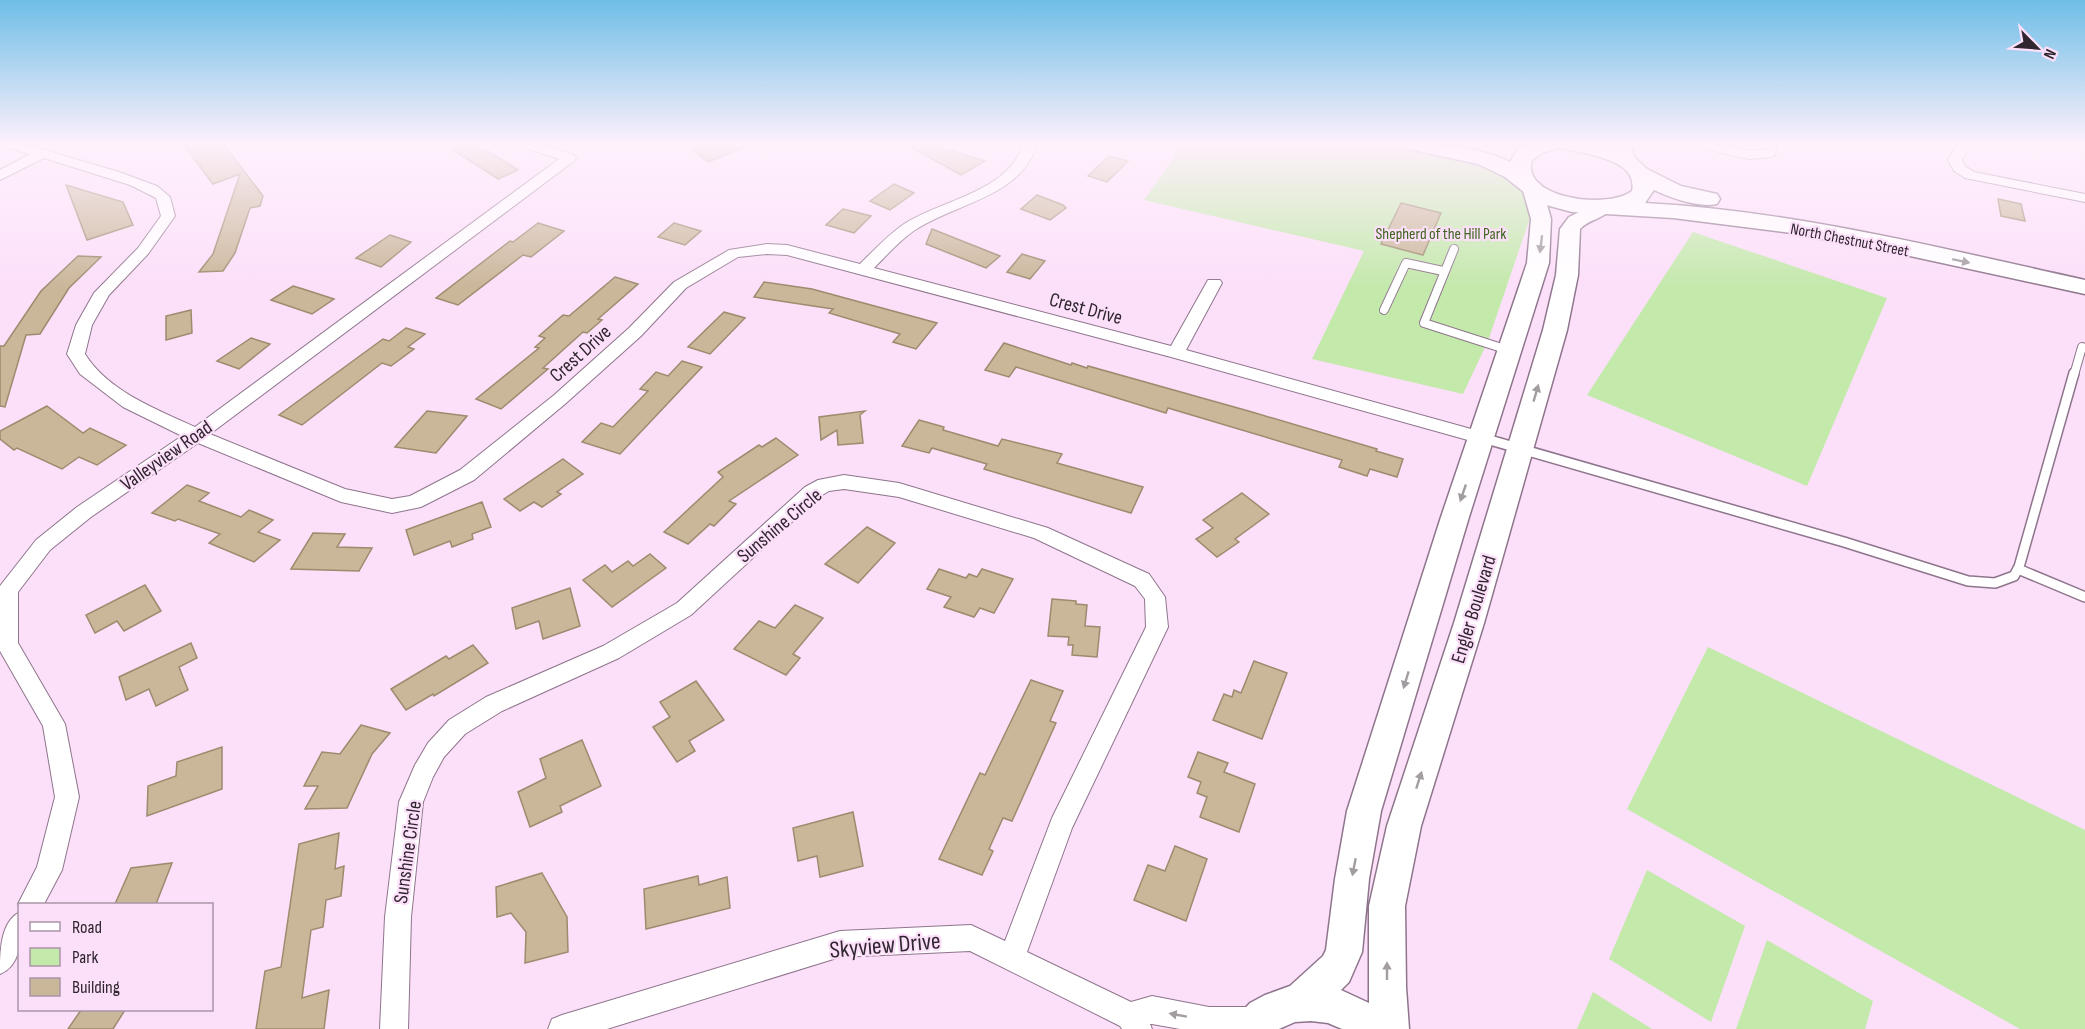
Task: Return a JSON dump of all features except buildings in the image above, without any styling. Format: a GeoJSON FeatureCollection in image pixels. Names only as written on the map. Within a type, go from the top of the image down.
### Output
{"type":"FeatureCollection","features":[{"type":"Feature","properties":{"kind":"main road"},"geometry":{"type":"LineString","coordinates":[[1301,1001],[1336,969],[1344,952],[1352,879],[1364,811],[1455,517],[1538,263],[1541,219],[1532,192]]}},
{"type":"Feature","properties":{"kind":"main road","name":"North Chestnut Street"},"geometry":{"type":"LineString","coordinates":[[1543,192],[1563,203],[1698,213],[1830,233],[2085,287]]}},
{"type":"Feature","properties":{"kind":"main road"},"geometry":{"type":"LineString","coordinates":[[1608,208],[1639,197],[1641,192]]}},
{"type":"Feature","properties":{"kind":"main road","name":"North Chestnut Street"},"geometry":{"type":"LineString","coordinates":[[1678,192],[1700,198],[1829,217],[2085,270]]}},
{"type":"Feature","properties":{"kind":"main road","name":"Engler Boulevard"},"geometry":{"type":"LineString","coordinates":[[1390,1029],[1387,987],[1387,906],[1404,826],[1469,623],[1562,304],[1567,275],[1570,230],[1576,221],[1608,208]]}},
{"type":"Feature","properties":{"kind":"main road"},"geometry":{"type":"LineString","coordinates":[[1254,1025],[1285,1005],[1301,1001],[1335,1005],[1351,1012],[1373,1029]]}},
{"type":"Feature","properties":{"kind":"street","name":"Crest Drive"},"geometry":{"type":"LineString","coordinates":[[159,192],[166,202],[168,216],[143,251],[102,293],[84,325],[76,354],[86,370],[129,403],[196,435],[341,495],[392,506],[414,502],[467,475],[559,400],[635,332],[680,285],[734,253],[767,249],[787,250],[1176,353],[1482,438]]}},
{"type":"Feature","properties":{"kind":"street","name":"Valleyview Road"},"geometry":{"type":"LineString","coordinates":[[32,903],[49,870],[67,796],[54,724],[7,644],[8,590],[44,544],[84,512],[196,435],[523,192]]}},
{"type":"Feature","properties":{"kind":"street"},"geometry":{"type":"LineString","coordinates":[[862,271],[910,227],[980,192]]}},
{"type":"Feature","properties":{"kind":"street"},"geometry":{"type":"LineString","coordinates":[[2055,192],[2085,198]]}},
{"type":"Feature","properties":{"kind":"street"},"geometry":{"type":"LineString","coordinates":[[1176,353],[1214,284]]}},
{"type":"Feature","properties":{"kind":"street","name":"Sunshine Circle"},"geometry":{"type":"LineString","coordinates":[[394,1029],[398,917],[411,802],[423,772],[436,750],[457,727],[494,704],[611,652],[684,609],[812,492],[825,485],[844,482],[899,490],[1041,533],[1142,580],[1155,597],[1157,627],[1061,826],[1012,957]]}},
{"type":"Feature","properties":{"kind":"street"},"geometry":{"type":"LineString","coordinates":[[0,961],[18,929]]}},
{"type":"Feature","properties":{"kind":"street","name":"Skyview Drive"},"geometry":{"type":"LineString","coordinates":[[562,1029],[840,944],[971,938],[1012,957],[1134,1022],[1152,1010],[1209,1021],[1254,1025]]}},
{"type":"Feature","properties":{"kind":"lane"},"geometry":{"type":"LineString","coordinates":[[1454,249],[1443,271],[1424,323],[1511,351]]}},
{"type":"Feature","properties":{"kind":"lane"},"geometry":{"type":"LineString","coordinates":[[1384,310],[1406,263],[1443,271]]}},
{"type":"Feature","properties":{"kind":"lane"},"geometry":{"type":"LineString","coordinates":[[1482,438],[1844,542],[1968,581],[1995,583],[2014,576],[2018,569],[2078,360],[2082,347],[2085,348]]}},
{"type":"Feature","properties":{"kind":"lane"},"geometry":{"type":"LineString","coordinates":[[2018,569],[2085,597]]}},
{"type":"Feature","properties":{"kind":"green space","name":"Shepherd of the Hill Park"},"geometry":{"type":"Polygon","coordinates":[[[1150,192],[1523,192],[1532,212],[1488,341],[1463,394],[1312,359],[1364,251],[1144,200],[1150,192]]]}},
{"type":"Feature","properties":{"kind":"green space"},"geometry":{"type":"Polygon","coordinates":[[[1693,232],[1887,298],[1807,486],[1587,395],[1693,232]]]}},
{"type":"Feature","properties":{"kind":"green space"},"geometry":{"type":"Polygon","coordinates":[[[1708,647],[2085,830],[2085,1029],[2020,1029],[1627,809],[1708,647]]]}},
{"type":"Feature","properties":{"kind":"green space"},"geometry":{"type":"Polygon","coordinates":[[[1647,870],[1745,926],[1711,1022],[1609,959],[1647,870]]]}},
{"type":"Feature","properties":{"kind":"green space"},"geometry":{"type":"Polygon","coordinates":[[[1767,940],[1873,1001],[1865,1029],[1736,1029],[1767,940]]]}},
{"type":"Feature","properties":{"kind":"green space"},"geometry":{"type":"Polygon","coordinates":[[[1593,992],[1652,1029],[1577,1029],[1593,992]]]}}]}
